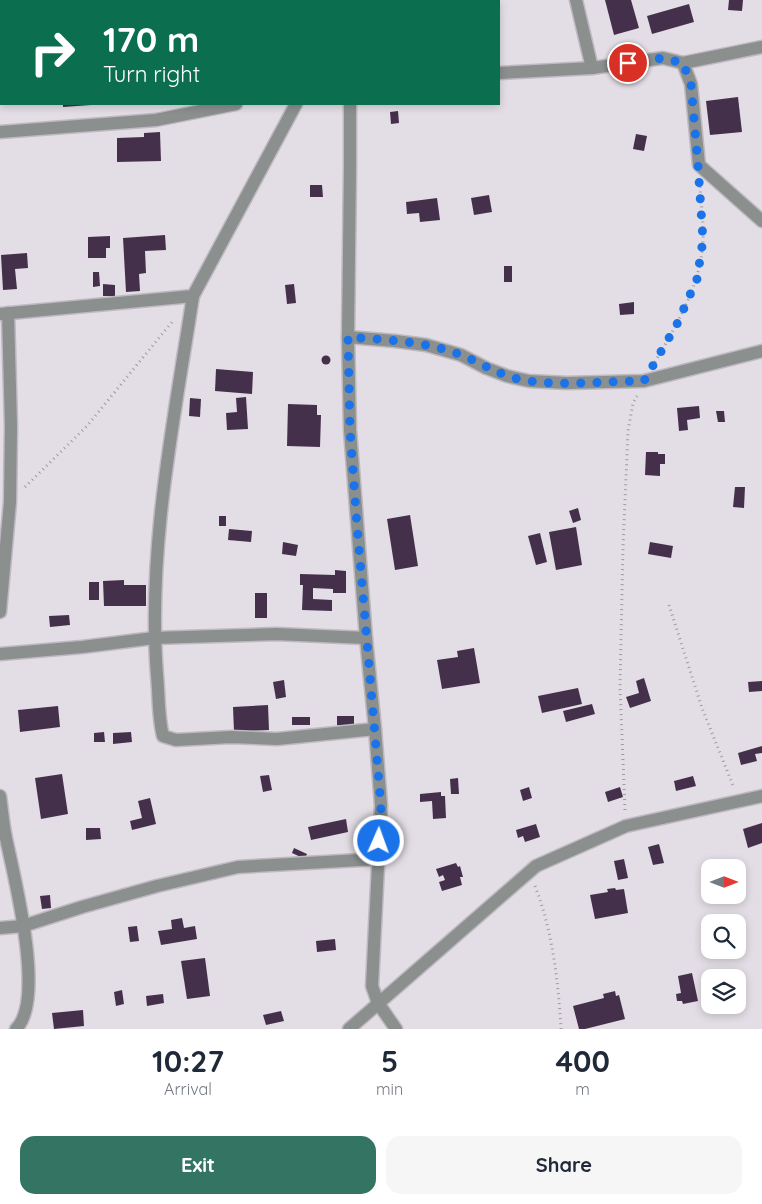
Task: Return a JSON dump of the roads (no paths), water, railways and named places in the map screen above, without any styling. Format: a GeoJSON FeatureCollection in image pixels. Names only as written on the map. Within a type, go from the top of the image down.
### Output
{"type":"FeatureCollection","features":[{"type":"Feature","properties":{"kind":"street"},"geometry":{"type":"LineString","coordinates":[[576,0],[592,68]]}},
{"type":"Feature","properties":{"kind":"street"},"geometry":{"type":"LineString","coordinates":[[500,73],[592,68],[663,58],[683,63],[762,47]]}},
{"type":"Feature","properties":{"kind":"street"},"geometry":{"type":"LineString","coordinates":[[683,63],[691,84],[698,165],[762,221]]}},
{"type":"Feature","properties":{"kind":"street"},"geometry":{"type":"LineString","coordinates":[[0,132],[156,120],[231,105]]}},
{"type":"Feature","properties":{"kind":"street"},"geometry":{"type":"LineString","coordinates":[[295,105],[193,296],[167,468],[158,548],[154,638],[162,730],[163,736],[176,740],[231,737],[277,738],[375,729]]}},
{"type":"Feature","properties":{"kind":"street"},"geometry":{"type":"LineString","coordinates":[[350,105],[348,337],[350,430],[381,806],[372,986],[378,1003],[396,1029]]}},
{"type":"Feature","properties":{"kind":"street"},"geometry":{"type":"LineString","coordinates":[[0,612],[10,502],[11,426],[4,313],[193,296]]}},
{"type":"Feature","properties":{"kind":"street"},"geometry":{"type":"LineString","coordinates":[[348,337],[426,346],[461,355],[507,376],[529,381],[566,383],[644,381],[762,351]]}},
{"type":"Feature","properties":{"kind":"street"},"geometry":{"type":"LineString","coordinates":[[0,654],[82,647],[154,638],[276,634],[366,638]]}},
{"type":"Feature","properties":{"kind":"street"},"geometry":{"type":"LineString","coordinates":[[0,796],[27,950],[28,989],[26,1013],[16,1029]]}},
{"type":"Feature","properties":{"kind":"street"},"geometry":{"type":"LineString","coordinates":[[349,1029],[536,866],[626,826],[762,796]]}},
{"type":"Feature","properties":{"kind":"street"},"geometry":{"type":"LineString","coordinates":[[0,928],[23,926],[157,886],[238,867],[378,859]]}}]}
